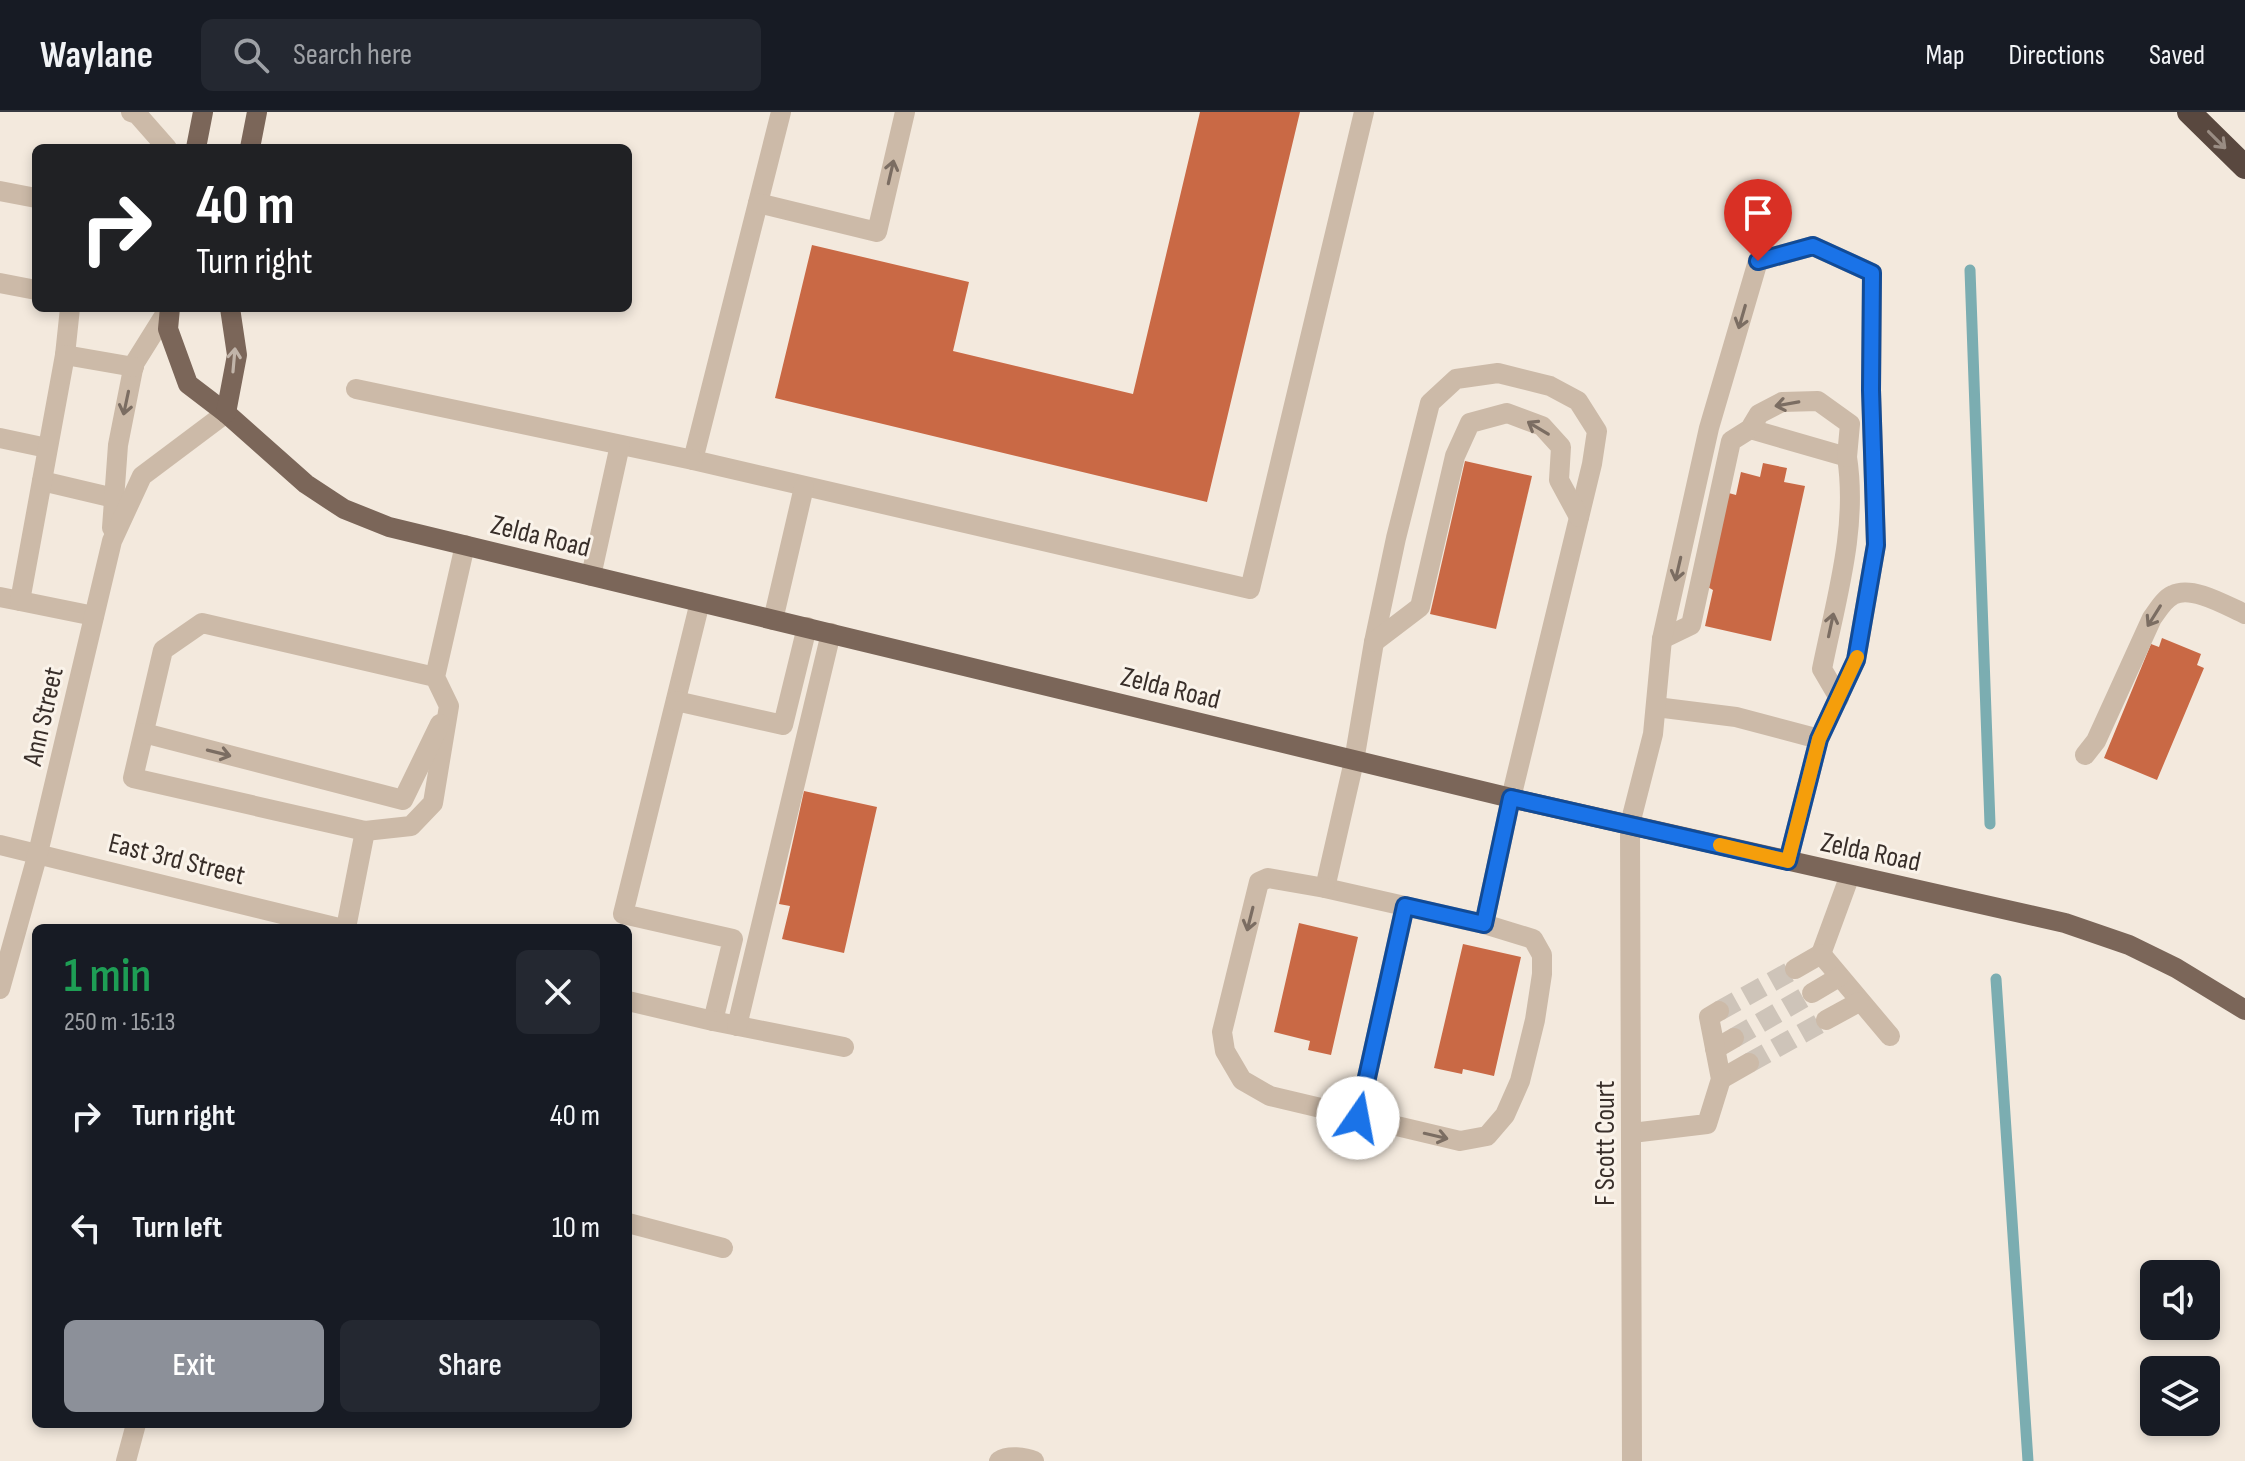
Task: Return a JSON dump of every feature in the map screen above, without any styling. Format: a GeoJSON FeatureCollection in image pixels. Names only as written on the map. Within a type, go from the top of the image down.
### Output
{"type":"FeatureCollection","features":[{"type":"Feature","properties":{"kind":"highway"},"geometry":{"type":"LineString","coordinates":[[2189,112],[2245,167]]}},
{"type":"Feature","properties":{"kind":"main road"},"geometry":{"type":"LineString","coordinates":[[197,144],[203,112]]}},
{"type":"Feature","properties":{"kind":"main road"},"geometry":{"type":"LineString","coordinates":[[251,144],[257,112]]}},
{"type":"Feature","properties":{"kind":"main road","name":"Zelda Road"},"geometry":{"type":"LineString","coordinates":[[170,312],[168,329],[188,384],[226,413],[306,484],[344,509],[389,527],[1354,761],[2078,927],[2129,945],[2166,963],[2245,1010]]}},
{"type":"Feature","properties":{"kind":"main road"},"geometry":{"type":"LineString","coordinates":[[226,413],[237,355],[231,312]]}},
{"type":"Feature","properties":{"kind":"street"},"geometry":{"type":"LineString","coordinates":[[131,112],[137,114],[163,144]]}},
{"type":"Feature","properties":{"kind":"street"},"geometry":{"type":"LineString","coordinates":[[693,460],[781,112]]}},
{"type":"Feature","properties":{"kind":"street"},"geometry":{"type":"LineString","coordinates":[[758,203],[877,232],[905,112]]}},
{"type":"Feature","properties":{"kind":"street"},"geometry":{"type":"LineString","coordinates":[[356,389],[693,460],[1250,589],[1364,112]]}},
{"type":"Feature","properties":{"kind":"street"},"geometry":{"type":"LineString","coordinates":[[0,191],[32,197]]}},
{"type":"Feature","properties":{"kind":"street","name":"F Scott Court"},"geometry":{"type":"LineString","coordinates":[[1632,1461],[1630,824],[1653,734],[1662,639],[1709,428],[1758,261],[1813,246],[1872,273],[1871,390],[1876,545],[1856,660],[1839,698]]}},
{"type":"Feature","properties":{"kind":"street"},"geometry":{"type":"LineString","coordinates":[[0,283],[32,289]]}},
{"type":"Feature","properties":{"kind":"street"},"geometry":{"type":"LineString","coordinates":[[70,312],[65,355],[42,481],[10,599],[94,616]]}},
{"type":"Feature","properties":{"kind":"street","name":"Ann Street"},"geometry":{"type":"LineString","coordinates":[[0,989],[38,853],[110,548],[118,445],[134,367],[168,312]]}},
{"type":"Feature","properties":{"kind":"street"},"geometry":{"type":"LineString","coordinates":[[65,355],[134,367]]}},
{"type":"Feature","properties":{"kind":"street"},"geometry":{"type":"LineString","coordinates":[[1325,888],[1354,761],[1396,538],[1430,403],[1456,379],[1498,373],[1550,386],[1578,401],[1597,431],[1592,464],[1511,798],[1484,924]]}},
{"type":"Feature","properties":{"kind":"street"},"geometry":{"type":"LineString","coordinates":[[1662,639],[1691,625],[1731,441],[1750,429],[1759,414],[1782,402],[1818,401],[1850,424],[1847,457],[1850,477],[1849,537],[1822,669],[1839,698],[1819,739],[1788,861]]}},
{"type":"Feature","properties":{"kind":"street","name":"Ann Street"},"geometry":{"type":"LineString","coordinates":[[110,548],[142,476],[226,413]]}},
{"type":"Feature","properties":{"kind":"street"},"geometry":{"type":"LineString","coordinates":[[1374,642],[1420,607],[1455,456],[1470,423],[1507,413],[1542,426],[1561,447],[1559,480],[1579,517]]}},
{"type":"Feature","properties":{"kind":"street"},"geometry":{"type":"LineString","coordinates":[[1750,429],[1847,457]]}},
{"type":"Feature","properties":{"kind":"street"},"geometry":{"type":"LineString","coordinates":[[0,438],[47,448]]}},
{"type":"Feature","properties":{"kind":"street"},"geometry":{"type":"LineString","coordinates":[[591,576],[620,445]]}},
{"type":"Feature","properties":{"kind":"street"},"geometry":{"type":"LineString","coordinates":[[42,481],[114,498]]}},
{"type":"Feature","properties":{"kind":"street"},"geometry":{"type":"LineString","coordinates":[[773,620],[804,487]]}},
{"type":"Feature","properties":{"kind":"street"},"geometry":{"type":"LineString","coordinates":[[435,677],[202,623],[163,650],[133,778],[365,831],[411,826],[433,803],[449,706],[435,677],[465,545]]}},
{"type":"Feature","properties":{"kind":"street"},"geometry":{"type":"LineString","coordinates":[[2085,755],[2096,741],[2152,618],[2165,601],[2173,594],[2197,594],[2245,614]]}},
{"type":"Feature","properties":{"kind":"street"},"geometry":{"type":"LineString","coordinates":[[700,602],[623,914],[733,939],[713,1021]]}},
{"type":"Feature","properties":{"kind":"street"},"geometry":{"type":"LineString","coordinates":[[676,701],[783,725],[807,627]]}},
{"type":"Feature","properties":{"kind":"street"},"geometry":{"type":"LineString","coordinates":[[737,1026],[831,633]]}},
{"type":"Feature","properties":{"kind":"street"},"geometry":{"type":"LineString","coordinates":[[144,733],[403,800],[449,706]]}},
{"type":"Feature","properties":{"kind":"street"},"geometry":{"type":"LineString","coordinates":[[1656,707],[1736,717],[1819,739]]}},
{"type":"Feature","properties":{"kind":"street"},"geometry":{"type":"LineString","coordinates":[[347,924],[365,831]]}},
{"type":"Feature","properties":{"kind":"street","name":"East 3rd Street"},"geometry":{"type":"LineString","coordinates":[[0,845],[273,919],[310,924]]}},
{"type":"Feature","properties":{"kind":"street"},"geometry":{"type":"LineString","coordinates":[[1795,969],[1821,954],[1850,875]]}},
{"type":"Feature","properties":{"kind":"street"},"geometry":{"type":"LineString","coordinates":[[1268,878],[1405,906],[1533,939],[1542,955],[1535,1020],[1520,1081],[1505,1115],[1487,1136],[1460,1141],[1270,1096],[1242,1080],[1225,1051],[1222,1032],[1259,882],[1268,878]]}},
{"type":"Feature","properties":{"kind":"street"},"geometry":{"type":"LineString","coordinates":[[1358,1118],[1405,906]]}},
{"type":"Feature","properties":{"kind":"street"},"geometry":{"type":"LineString","coordinates":[[1821,954],[1890,1036]]}},
{"type":"Feature","properties":{"kind":"street"},"geometry":{"type":"LineString","coordinates":[[1812,993],[1839,977]]}},
{"type":"Feature","properties":{"kind":"street"},"geometry":{"type":"LineString","coordinates":[[632,1002],[844,1047]]}},
{"type":"Feature","properties":{"kind":"street"},"geometry":{"type":"LineString","coordinates":[[1826,1020],[1859,1002]]}},
{"type":"Feature","properties":{"kind":"street"},"geometry":{"type":"LineString","coordinates":[[1632,1133],[1707,1124],[1721,1079],[1709,1017],[1719,1011]]}},
{"type":"Feature","properties":{"kind":"street"},"geometry":{"type":"LineString","coordinates":[[1715,1049],[1734,1038]]}},
{"type":"Feature","properties":{"kind":"street"},"geometry":{"type":"LineString","coordinates":[[1721,1079],[1749,1063]]}},
{"type":"Feature","properties":{"kind":"street"},"geometry":{"type":"LineString","coordinates":[[632,1224],[723,1248]]}},
{"type":"Feature","properties":{"kind":"street"},"geometry":{"type":"LineString","coordinates":[[126,1461],[135,1428]]}},
{"type":"Feature","properties":{"kind":"street"},"geometry":{"type":"LineString","coordinates":[[999,1461],[1003,1458],[1027,1458],[1034,1461]]}},
{"type":"Feature","properties":{"kind":"building"},"geometry":{"type":"Polygon","coordinates":[[[1200,112],[1300,112],[1207,502],[775,398],[812,245],[969,282],[953,351],[1133,394],[1200,112]]]}},
{"type":"Feature","properties":{"kind":"building"},"geometry":{"type":"Polygon","coordinates":[[[1465,461],[1532,476],[1496,629],[1430,614],[1465,461]]]}},
{"type":"Feature","properties":{"kind":"building"},"geometry":{"type":"Polygon","coordinates":[[[1763,463],[1787,468],[1784,482],[1805,486],[1771,641],[1705,626],[1713,590],[1704,585],[1725,492],[1736,495],[1741,472],[1760,477],[1763,463]]]}},
{"type":"Feature","properties":{"kind":"building"},"geometry":{"type":"Polygon","coordinates":[[[2162,638],[2201,654],[2197,665],[2204,668],[2157,780],[2104,758],[2151,644],[2159,647],[2162,638]]]}},
{"type":"Feature","properties":{"kind":"building"},"geometry":{"type":"Polygon","coordinates":[[[804,791],[877,807],[844,953],[782,939],[790,906],[779,904],[804,791]]]}},
{"type":"Feature","properties":{"kind":"building"},"geometry":{"type":"Polygon","coordinates":[[[1299,923],[1358,937],[1331,1055],[1308,1050],[1310,1041],[1274,1032],[1299,923]]]}},
{"type":"Feature","properties":{"kind":"building"},"geometry":{"type":"Polygon","coordinates":[[[1463,944],[1521,957],[1494,1076],[1463,1069],[1462,1074],[1434,1068],[1463,944]]]}},
{"type":"Feature","properties":{"kind":"waterway"},"geometry":{"type":"LineString","coordinates":[[1970,270],[1990,824]]}},
{"type":"Feature","properties":{"kind":"waterway"},"geometry":{"type":"LineString","coordinates":[[1996,979],[2028,1461]]}},
{"type":"Feature","properties":{"kind":"tunnel"},"geometry":{"type":"LineString","coordinates":[[1719,1011],[1795,969]]}},
{"type":"Feature","properties":{"kind":"tunnel"},"geometry":{"type":"LineString","coordinates":[[1734,1038],[1812,993]]}},
{"type":"Feature","properties":{"kind":"tunnel"},"geometry":{"type":"LineString","coordinates":[[1749,1063],[1826,1020]]}},
{"type":"Feature","properties":{"kind":"slow traffic"},"geometry":{"type":"LineString","coordinates":[[1720,845],[1788,861],[1819,739],[1857,657]]}},
{"type":"Feature","properties":{"kind":"route"},"geometry":{"type":"LineString","coordinates":[[1358,1118],[1405,906],[1484,924],[1511,798],[1788,861],[1819,739],[1856,660],[1876,545],[1871,390],[1872,273],[1813,246],[1758,261]]}}]}
